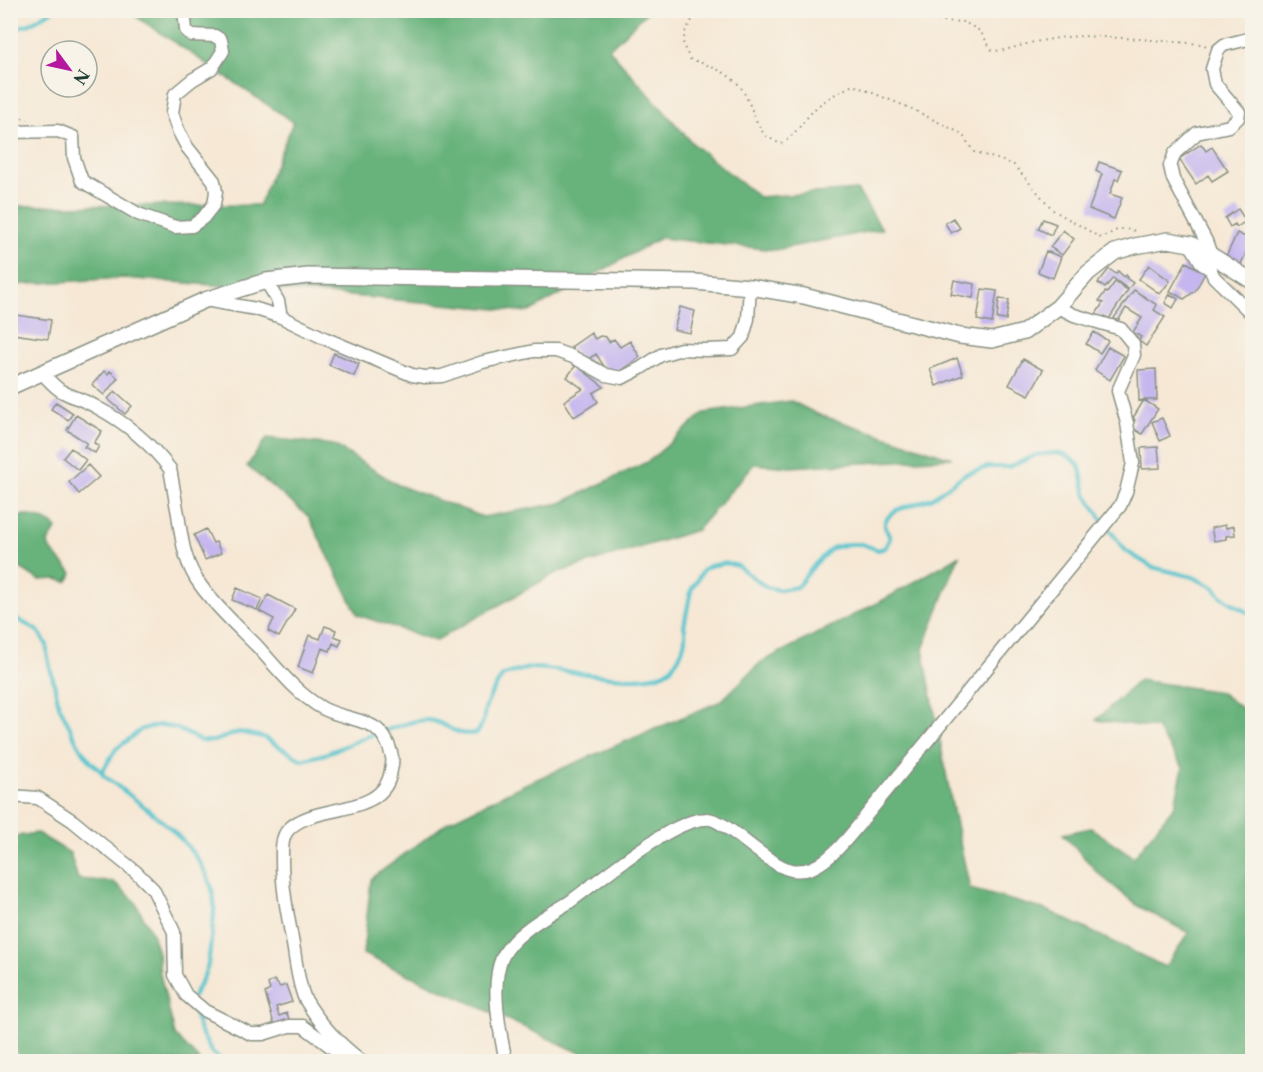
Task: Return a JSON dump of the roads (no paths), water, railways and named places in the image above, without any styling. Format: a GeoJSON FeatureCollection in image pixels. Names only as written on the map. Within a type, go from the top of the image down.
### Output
{"type":"FeatureCollection","features":[{"type":"Feature","properties":{"kind":"street"},"geometry":{"type":"LineString","coordinates":[[10,132],[58,131],[73,137],[74,158],[82,181],[138,214],[157,222],[175,227],[192,226],[203,218],[214,204],[216,192],[214,181],[187,147],[178,130],[172,113],[175,94],[212,68],[223,51],[221,40],[215,36],[190,35],[186,30],[184,10]]}},
{"type":"Feature","properties":{"kind":"street"},"geometry":{"type":"LineString","coordinates":[[1211,255],[1173,179],[1170,166],[1175,153],[1197,133],[1229,126],[1238,118],[1239,112],[1215,84],[1212,69],[1218,50],[1224,45],[1252,38]]}},
{"type":"Feature","properties":{"kind":"street"},"geometry":{"type":"LineString","coordinates":[[10,387],[205,300],[266,281],[308,276],[695,282],[750,287],[804,296],[960,336],[992,340],[1024,332],[1058,307],[1088,273],[1115,252],[1135,246],[1168,240],[1190,244],[1252,281]]}},
{"type":"Feature","properties":{"kind":"street"},"geometry":{"type":"LineString","coordinates":[[1190,244],[1202,264],[1252,314]]}},
{"type":"Feature","properties":{"kind":"street"},"geometry":{"type":"LineString","coordinates":[[266,281],[278,301],[281,317]]}},
{"type":"Feature","properties":{"kind":"street"},"geometry":{"type":"LineString","coordinates":[[205,300],[256,309],[281,317],[412,375],[442,376],[483,362],[534,351],[556,351],[573,357],[606,375],[622,378],[661,355],[681,349],[732,349],[743,337],[748,319],[750,287]]}},
{"type":"Feature","properties":{"kind":"street"},"geometry":{"type":"LineString","coordinates":[[506,1062],[496,997],[497,975],[502,958],[509,946],[526,930],[570,902],[658,839],[694,821],[708,818],[719,823],[772,861],[791,870],[807,869],[822,863],[833,854],[867,814],[1120,506],[1133,463],[1119,391],[1134,355],[1133,344],[1121,329],[1074,315],[1058,307]]}},
{"type":"Feature","properties":{"kind":"street"},"geometry":{"type":"LineString","coordinates":[[42,373],[61,391],[96,406],[114,418],[152,447],[164,461],[170,469],[182,546],[200,586],[286,679],[322,708],[360,720],[373,726],[384,736],[393,759],[390,778],[383,791],[368,801],[302,819],[287,831],[283,840],[284,895],[304,996],[317,1018],[363,1062]]}},
{"type":"Feature","properties":{"kind":"street"},"geometry":{"type":"LineString","coordinates":[[10,796],[39,798],[73,821],[136,872],[153,889],[174,932],[176,975],[186,994],[205,1011],[250,1034],[263,1035],[289,1026],[303,1026],[342,1055],[350,1052]]}},
{"type":"Feature","properties":{"kind":"waterway"},"geometry":{"type":"LineString","coordinates":[[10,33],[53,10]]}},
{"type":"Feature","properties":{"kind":"waterway"},"geometry":{"type":"LineString","coordinates":[[383,731],[410,722],[426,720],[461,733],[477,733],[483,722],[491,694],[503,675],[530,668],[625,678],[659,675],[671,668],[681,653],[691,590],[704,569],[726,563],[738,566],[766,587],[779,590],[797,587],[816,563],[832,548],[848,544],[862,544],[878,550],[885,548],[890,538],[885,521],[890,515],[897,510],[932,498],[965,474],[988,467],[1009,467],[1036,455],[1056,453],[1068,456],[1079,465],[1086,494],[1103,521]]}},
{"type":"Feature","properties":{"kind":"waterway"},"geometry":{"type":"LineString","coordinates":[[1107,527],[1126,551],[1152,567],[1193,577],[1213,587],[1221,596],[1252,614]]}},
{"type":"Feature","properties":{"kind":"waterway"},"geometry":{"type":"LineString","coordinates":[[10,619],[19,620],[38,631],[47,645],[59,705],[79,746],[91,762],[103,775],[150,811],[180,838],[203,869],[213,892],[214,914],[207,968],[193,997]]}},
{"type":"Feature","properties":{"kind":"waterway"},"geometry":{"type":"LineString","coordinates":[[102,772],[116,749],[142,729],[160,725],[176,728],[201,741],[214,741],[239,732],[263,737],[302,760],[325,754],[376,733]]}},
{"type":"Feature","properties":{"kind":"waterway"},"geometry":{"type":"LineString","coordinates":[[191,1004],[200,1031],[212,1053],[224,1062]]}}]}
